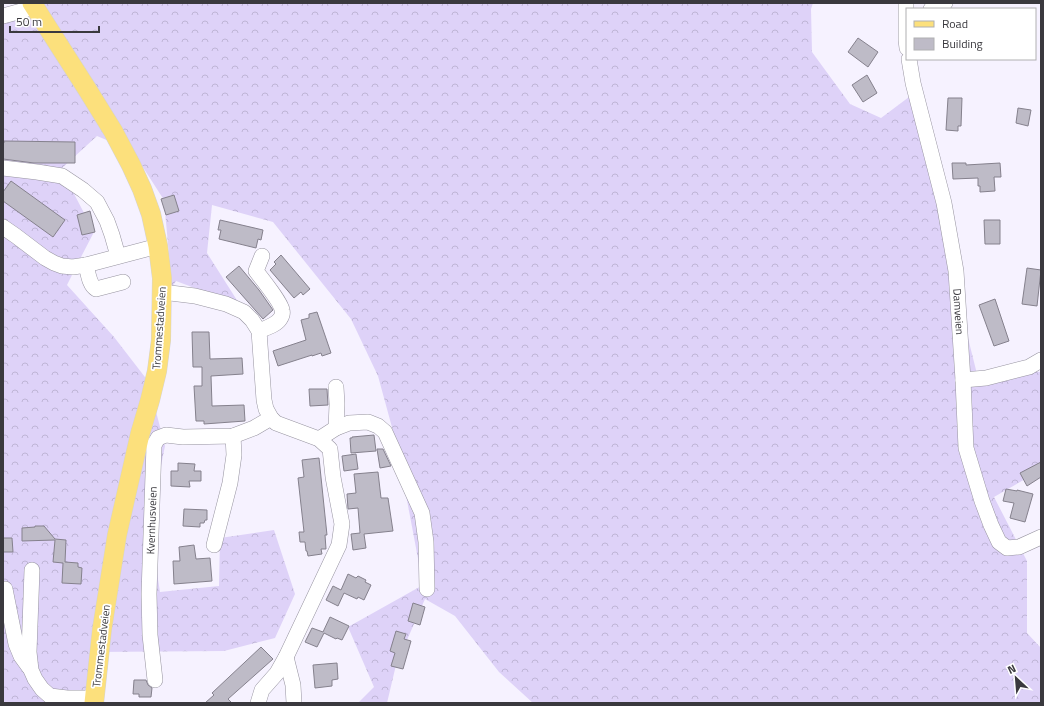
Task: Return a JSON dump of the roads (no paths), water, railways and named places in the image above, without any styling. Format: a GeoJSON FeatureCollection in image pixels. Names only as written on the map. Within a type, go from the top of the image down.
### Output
{"type":"FeatureCollection","features":[{"type":"Feature","properties":{"kind":"main road","name":"Trommestadveien"},"geometry":{"type":"LineString","coordinates":[[32,4],[91,95],[113,131],[131,166],[151,214],[158,246],[162,278],[161,340],[157,372],[140,434],[117,535],[102,629],[94,701]]}},
{"type":"Feature","properties":{"kind":"street"},"geometry":{"type":"LineString","coordinates":[[933,8],[945,3]]}},
{"type":"Feature","properties":{"kind":"street"},"geometry":{"type":"LineString","coordinates":[[3,16],[25,10],[32,4]]}},
{"type":"Feature","properties":{"kind":"street"},"geometry":{"type":"LineString","coordinates":[[906,11],[906,40]]}},
{"type":"Feature","properties":{"kind":"street","name":"Damveien"},"geometry":{"type":"LineString","coordinates":[[909,60],[913,83],[946,210],[956,271],[966,448],[982,501],[999,542],[1007,548],[1019,548],[1041,537]]}},
{"type":"Feature","properties":{"kind":"street"},"geometry":{"type":"LineString","coordinates":[[3,168],[62,176],[83,190],[97,202],[107,221],[118,256]]}},
{"type":"Feature","properties":{"kind":"street"},"geometry":{"type":"LineString","coordinates":[[3,228],[54,264],[62,266],[73,267],[86,265],[158,246]]}},
{"type":"Feature","properties":{"kind":"street"},"geometry":{"type":"LineString","coordinates":[[259,331],[275,324],[283,314],[279,302],[256,271],[262,256]]}},
{"type":"Feature","properties":{"kind":"street"},"geometry":{"type":"LineString","coordinates":[[86,265],[92,284],[96,289],[123,282]]}},
{"type":"Feature","properties":{"kind":"street"},"geometry":{"type":"LineString","coordinates":[[162,292],[196,296],[226,304],[244,312],[252,320],[259,331],[264,400],[266,409],[271,418],[276,423],[319,439],[330,449],[333,477],[342,524],[339,545],[286,657],[277,673],[262,690],[258,703]]}},
{"type":"Feature","properties":{"kind":"street"},"geometry":{"type":"LineString","coordinates":[[963,380],[986,378],[1030,367],[1041,360]]}},
{"type":"Feature","properties":{"kind":"street"},"geometry":{"type":"LineString","coordinates":[[336,386],[336,428]]}},
{"type":"Feature","properties":{"kind":"street","name":"Kvernhusveien"},"geometry":{"type":"LineString","coordinates":[[155,680],[150,635],[149,594],[154,445],[158,438],[166,435],[182,437],[233,436],[254,428],[271,418]]}},
{"type":"Feature","properties":{"kind":"street"},"geometry":{"type":"LineString","coordinates":[[319,439],[336,428],[349,423],[368,422],[378,426],[385,432],[422,513],[426,542],[427,588]]}},
{"type":"Feature","properties":{"kind":"street"},"geometry":{"type":"LineString","coordinates":[[214,545],[230,483],[234,454],[233,436]]}},
{"type":"Feature","properties":{"kind":"street"},"geometry":{"type":"LineString","coordinates":[[31,670],[29,652],[32,570]]}},
{"type":"Feature","properties":{"kind":"street"},"geometry":{"type":"LineString","coordinates":[[5,589],[16,644],[21,656],[42,689],[50,699],[67,698],[94,701]]}},
{"type":"Feature","properties":{"kind":"street"},"geometry":{"type":"LineString","coordinates":[[286,657],[293,685],[294,703]]}}]}
